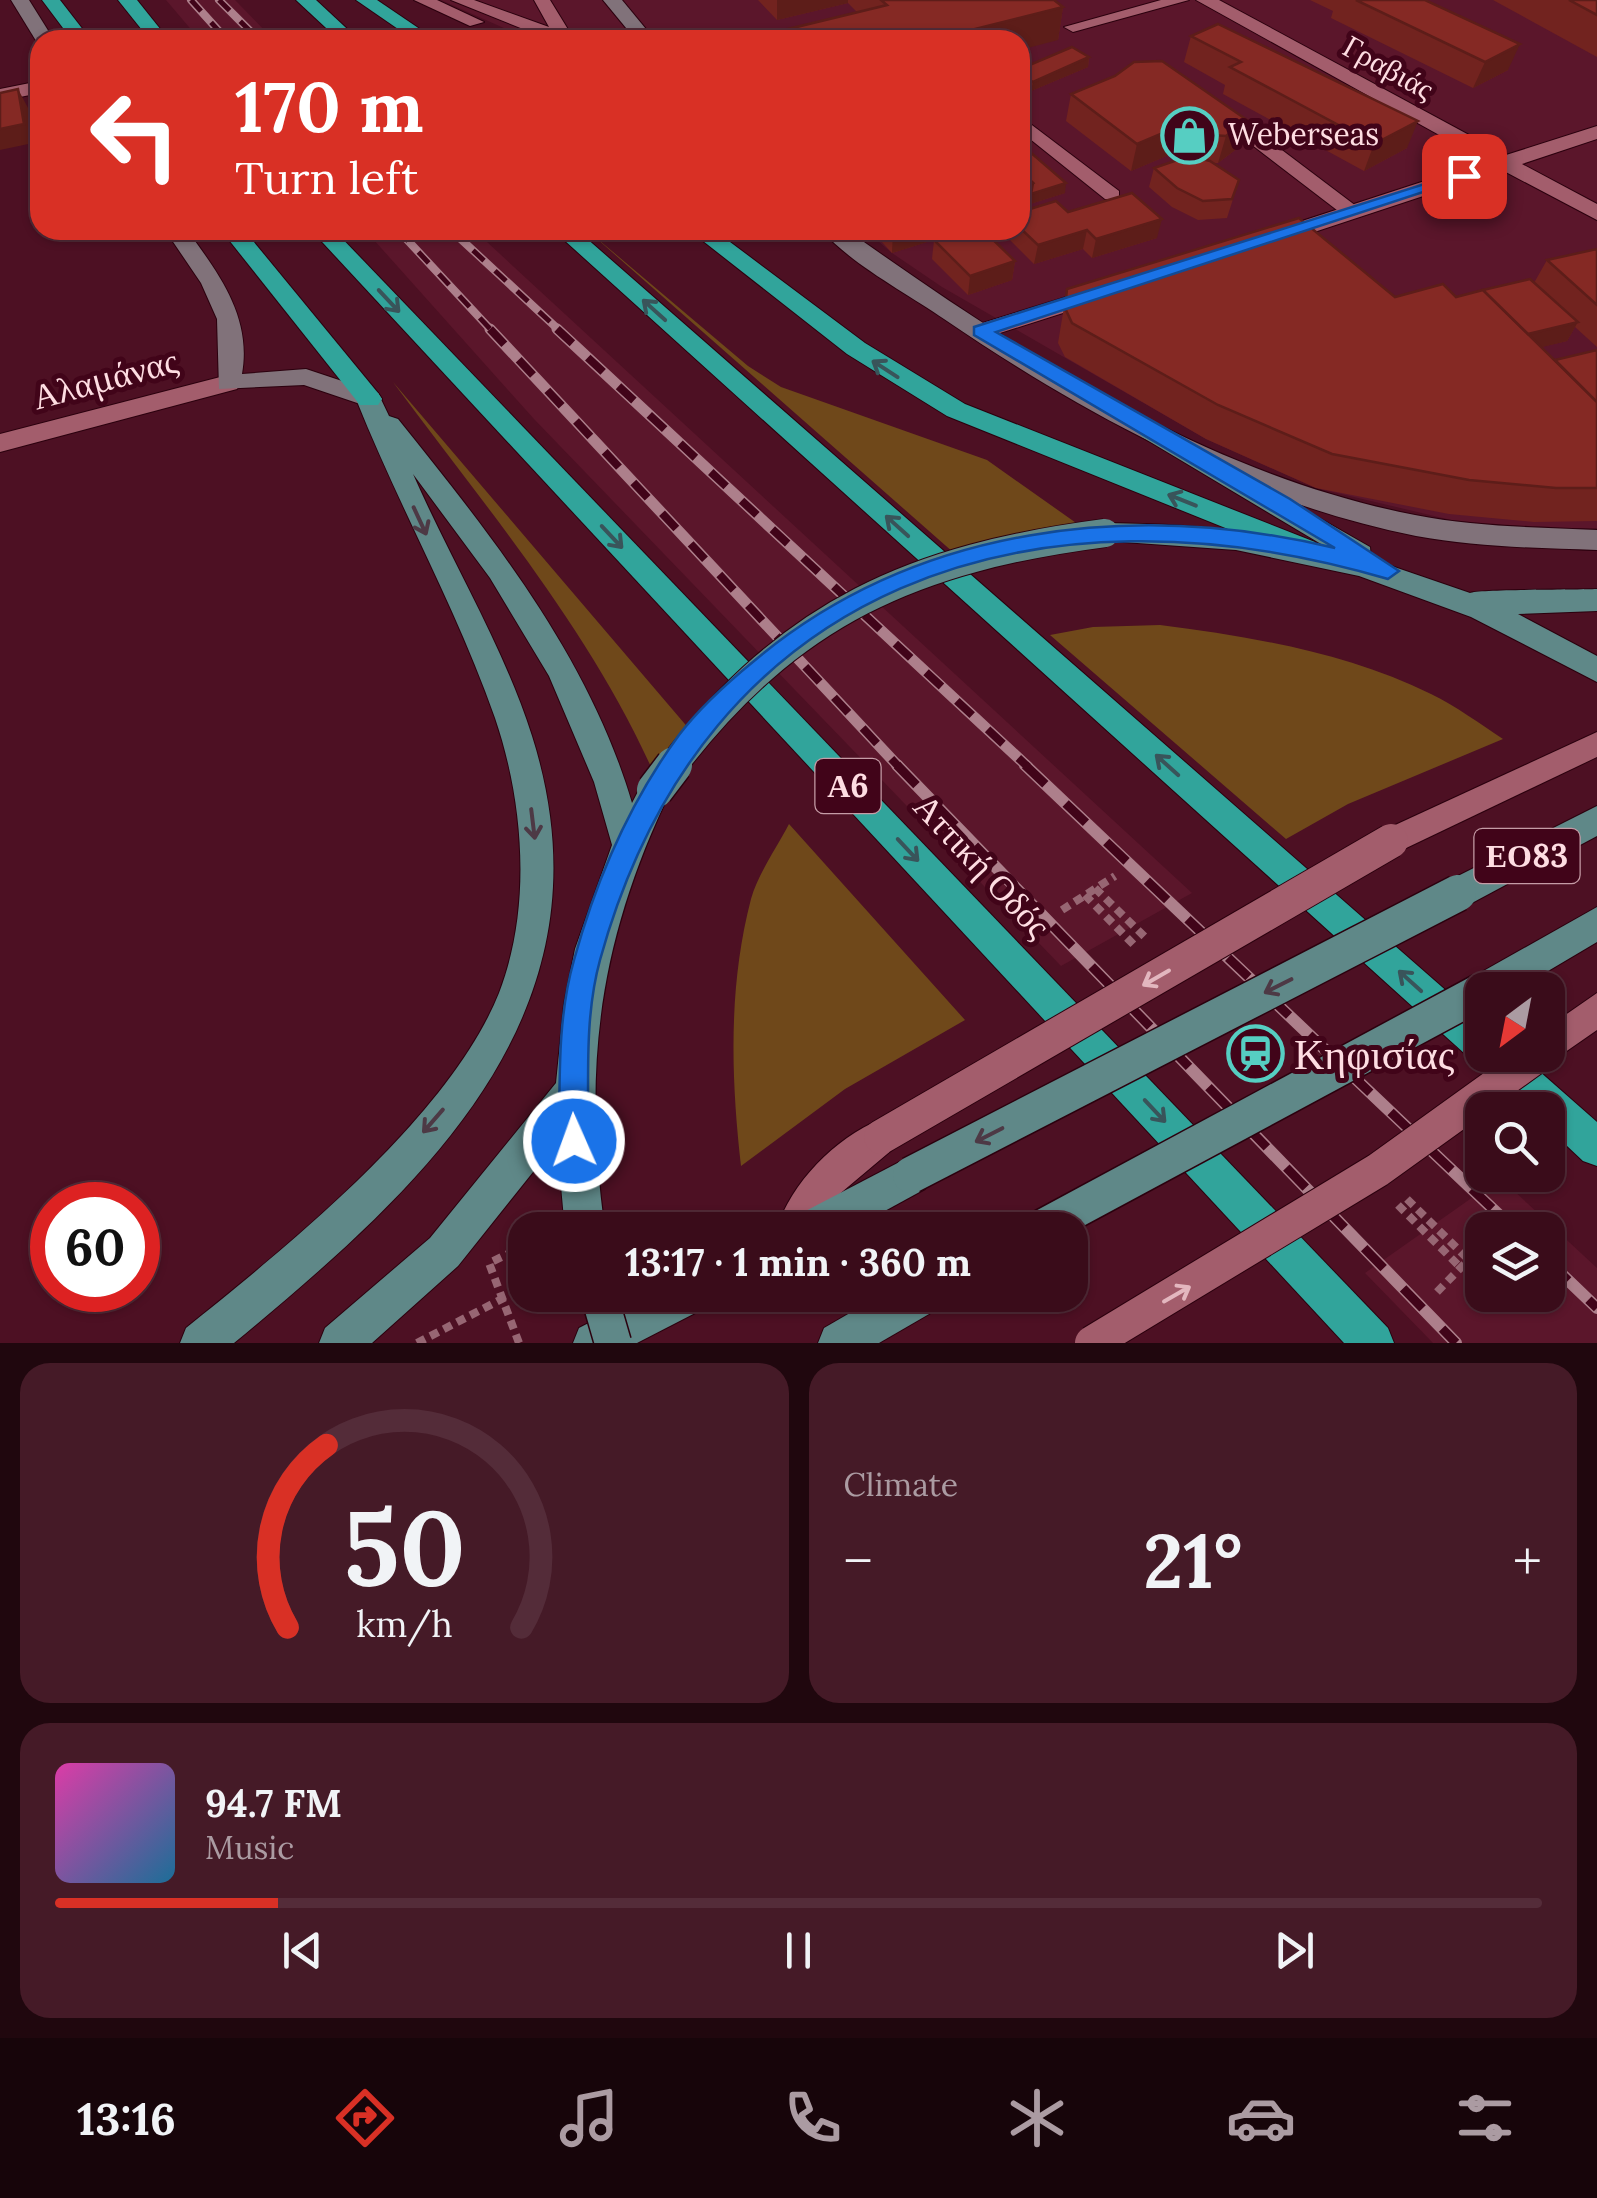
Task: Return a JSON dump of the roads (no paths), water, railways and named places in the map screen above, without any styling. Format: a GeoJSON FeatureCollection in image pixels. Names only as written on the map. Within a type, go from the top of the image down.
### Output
{"type":"FeatureCollection","features":[{"type":"Feature","properties":{"kind":"highway"},"geometry":{"type":"LineString","coordinates":[[51,0],[74,30]]}},
{"type":"Feature","properties":{"kind":"highway"},"geometry":{"type":"LineString","coordinates":[[127,0],[152,30]]}},
{"type":"Feature","properties":{"kind":"highway"},"geometry":{"type":"LineString","coordinates":[[305,0],[339,30]]}},
{"type":"Feature","properties":{"kind":"highway"},"geometry":{"type":"LineString","coordinates":[[365,0],[412,30]]}},
{"type":"Feature","properties":{"kind":"highway"},"geometry":{"type":"LineString","coordinates":[[240,240],[369,399]]}},
{"type":"Feature","properties":{"kind":"highway","name":"Αττική Οδός"},"geometry":{"type":"LineString","coordinates":[[331,240],[1374,1343]]}},
{"type":"Feature","properties":{"kind":"highway"},"geometry":{"type":"LineString","coordinates":[[575,240],[1465,1031]]}},
{"type":"Feature","properties":{"kind":"highway"},"geometry":{"type":"LineString","coordinates":[[713,240],[838,338],[925,394],[1305,549]]}},
{"type":"Feature","properties":{"kind":"highway"},"geometry":{"type":"LineString","coordinates":[[1512,1072],[1597,1147]]}},
{"type":"Feature","properties":{"kind":"main road"},"geometry":{"type":"LineString","coordinates":[[369,399],[504,579],[564,669],[592,732],[627,842]]}},
{"type":"Feature","properties":{"kind":"main road"},"geometry":{"type":"LineString","coordinates":[[200,1343],[327,1234],[460,1090],[515,1000],[534,918],[536,828],[517,738],[400,480],[369,399]]}},
{"type":"Feature","properties":{"kind":"main road"},"geometry":{"type":"LineString","coordinates":[[1151,431],[1388,571]]}},
{"type":"Feature","properties":{"kind":"main road"},"geometry":{"type":"LineString","coordinates":[[583,1212],[574,1141],[575,1031],[586,963],[627,842],[688,742],[724,700],[806,630],[858,599],[948,561],[1052,538],[1106,532],[1217,535],[1305,549],[1388,571],[1446,592],[1546,640],[1597,670]]}},
{"type":"Feature","properties":{"kind":"main road"},"geometry":{"type":"LineString","coordinates":[[1446,592],[1503,604],[1597,600]]}},
{"type":"Feature","properties":{"kind":"main road","name":"ΕΟ83"},"geometry":{"type":"LineString","coordinates":[[843,1212],[1597,820]]}},
{"type":"Feature","properties":{"kind":"main road","name":"ΕΟ83"},"geometry":{"type":"LineString","coordinates":[[1514,972],[1597,923]]}},
{"type":"Feature","properties":{"kind":"main road","name":"ΕΟ83"},"geometry":{"type":"LineString","coordinates":[[1071,1212],[1465,1000]]}},
{"type":"Feature","properties":{"kind":"main road"},"geometry":{"type":"LineString","coordinates":[[340,1343],[444,1252],[572,1093]]}},
{"type":"Feature","properties":{"kind":"main road"},"geometry":{"type":"LineString","coordinates":[[604,1312],[613,1343]]}},
{"type":"Feature","properties":{"kind":"main road"},"geometry":{"type":"LineString","coordinates":[[594,1343],[653,1312]]}},
{"type":"Feature","properties":{"kind":"main road"},"geometry":{"type":"LineString","coordinates":[[839,1343],[892,1312]]}},
{"type":"Feature","properties":{"kind":"street"},"geometry":{"type":"LineString","coordinates":[[20,0],[40,30]]}},
{"type":"Feature","properties":{"kind":"street"},"geometry":{"type":"LineString","coordinates":[[612,0],[638,30]]}},
{"type":"Feature","properties":{"kind":"street","name":"Γραβιάς"},"geometry":{"type":"LineString","coordinates":[[1204,0],[1597,213]]}},
{"type":"Feature","properties":{"kind":"street"},"geometry":{"type":"LineString","coordinates":[[0,95],[30,88]]}},
{"type":"Feature","properties":{"kind":"street"},"geometry":{"type":"LineString","coordinates":[[1246,247],[1597,132]]}},
{"type":"Feature","properties":{"kind":"street"},"geometry":{"type":"LineString","coordinates":[[182,240],[230,314],[234,363],[228,383],[306,377],[369,399]]}},
{"type":"Feature","properties":{"kind":"street"},"geometry":{"type":"LineString","coordinates":[[848,240],[981,331],[1151,431],[1260,480],[1396,522],[1456,532],[1597,540]]}},
{"type":"Feature","properties":{"kind":"street"},"geometry":{"type":"LineString","coordinates":[[981,331],[1121,287]]}},
{"type":"Feature","properties":{"kind":"street","name":"Αλαμάνας"},"geometry":{"type":"LineString","coordinates":[[0,443],[228,383]]}},
{"type":"Feature","properties":{"kind":"lane"},"geometry":{"type":"LineString","coordinates":[[422,0],[495,30]]}},
{"type":"Feature","properties":{"kind":"lane"},"geometry":{"type":"LineString","coordinates":[[460,0],[541,30]]}},
{"type":"Feature","properties":{"kind":"lane"},"geometry":{"type":"LineString","coordinates":[[542,0],[559,30]]}},
{"type":"Feature","properties":{"kind":"lane"},"geometry":{"type":"LineString","coordinates":[[1073,27],[1181,0]]}},
{"type":"Feature","properties":{"kind":"lane"},"geometry":{"type":"LineString","coordinates":[[1204,99],[1353,213]]}},
{"type":"Feature","properties":{"kind":"lane"},"geometry":{"type":"LineString","coordinates":[[1030,130],[1112,194]]}},
{"type":"Feature","properties":{"kind":"lane"},"geometry":{"type":"LineString","coordinates":[[800,1212],[838,1172],[881,1137],[1391,841],[1597,744]]}},
{"type":"Feature","properties":{"kind":"lane"},"geometry":{"type":"LineString","coordinates":[[1565,1035],[1595,1011]]}},
{"type":"Feature","properties":{"kind":"lane"},"geometry":{"type":"LineString","coordinates":[[1092,1343],[1378,1170],[1514,1072]]}},
{"type":"Feature","properties":{"kind":"railway"},"geometry":{"type":"LineString","coordinates":[[191,0],[218,30]]}},
{"type":"Feature","properties":{"kind":"railway"},"geometry":{"type":"LineString","coordinates":[[219,0],[249,30]]}},
{"type":"Feature","properties":{"kind":"railway"},"geometry":{"type":"LineString","coordinates":[[407,240],[492,331]]}},
{"type":"Feature","properties":{"kind":"railway"},"geometry":{"type":"LineString","coordinates":[[462,240],[560,331]]}},
{"type":"Feature","properties":{"kind":"railway"},"geometry":{"type":"LineString","coordinates":[[490,329],[899,767]]}},
{"type":"Feature","properties":{"kind":"railway"},"geometry":{"type":"LineString","coordinates":[[557,329],[1028,767]]}},
{"type":"Feature","properties":{"kind":"railway"},"geometry":{"type":"LineString","coordinates":[[897,765],[1456,1343]]}},
{"type":"Feature","properties":{"kind":"railway"},"geometry":{"type":"LineString","coordinates":[[1025,765],[1496,1212]]}},
{"type":"Feature","properties":{"kind":"railway"},"geometry":{"type":"LineString","coordinates":[[1565,1277],[1597,1308]]}},
{"type":"Feature","properties":{"kind":"place","name":"Weberseas"},"geometry":{"type":"Point","coordinates":[1189,135]}},
{"type":"Feature","properties":{"kind":"place","name":"Κηφισίας"},"geometry":{"type":"Point","coordinates":[1255,1054]}}]}
